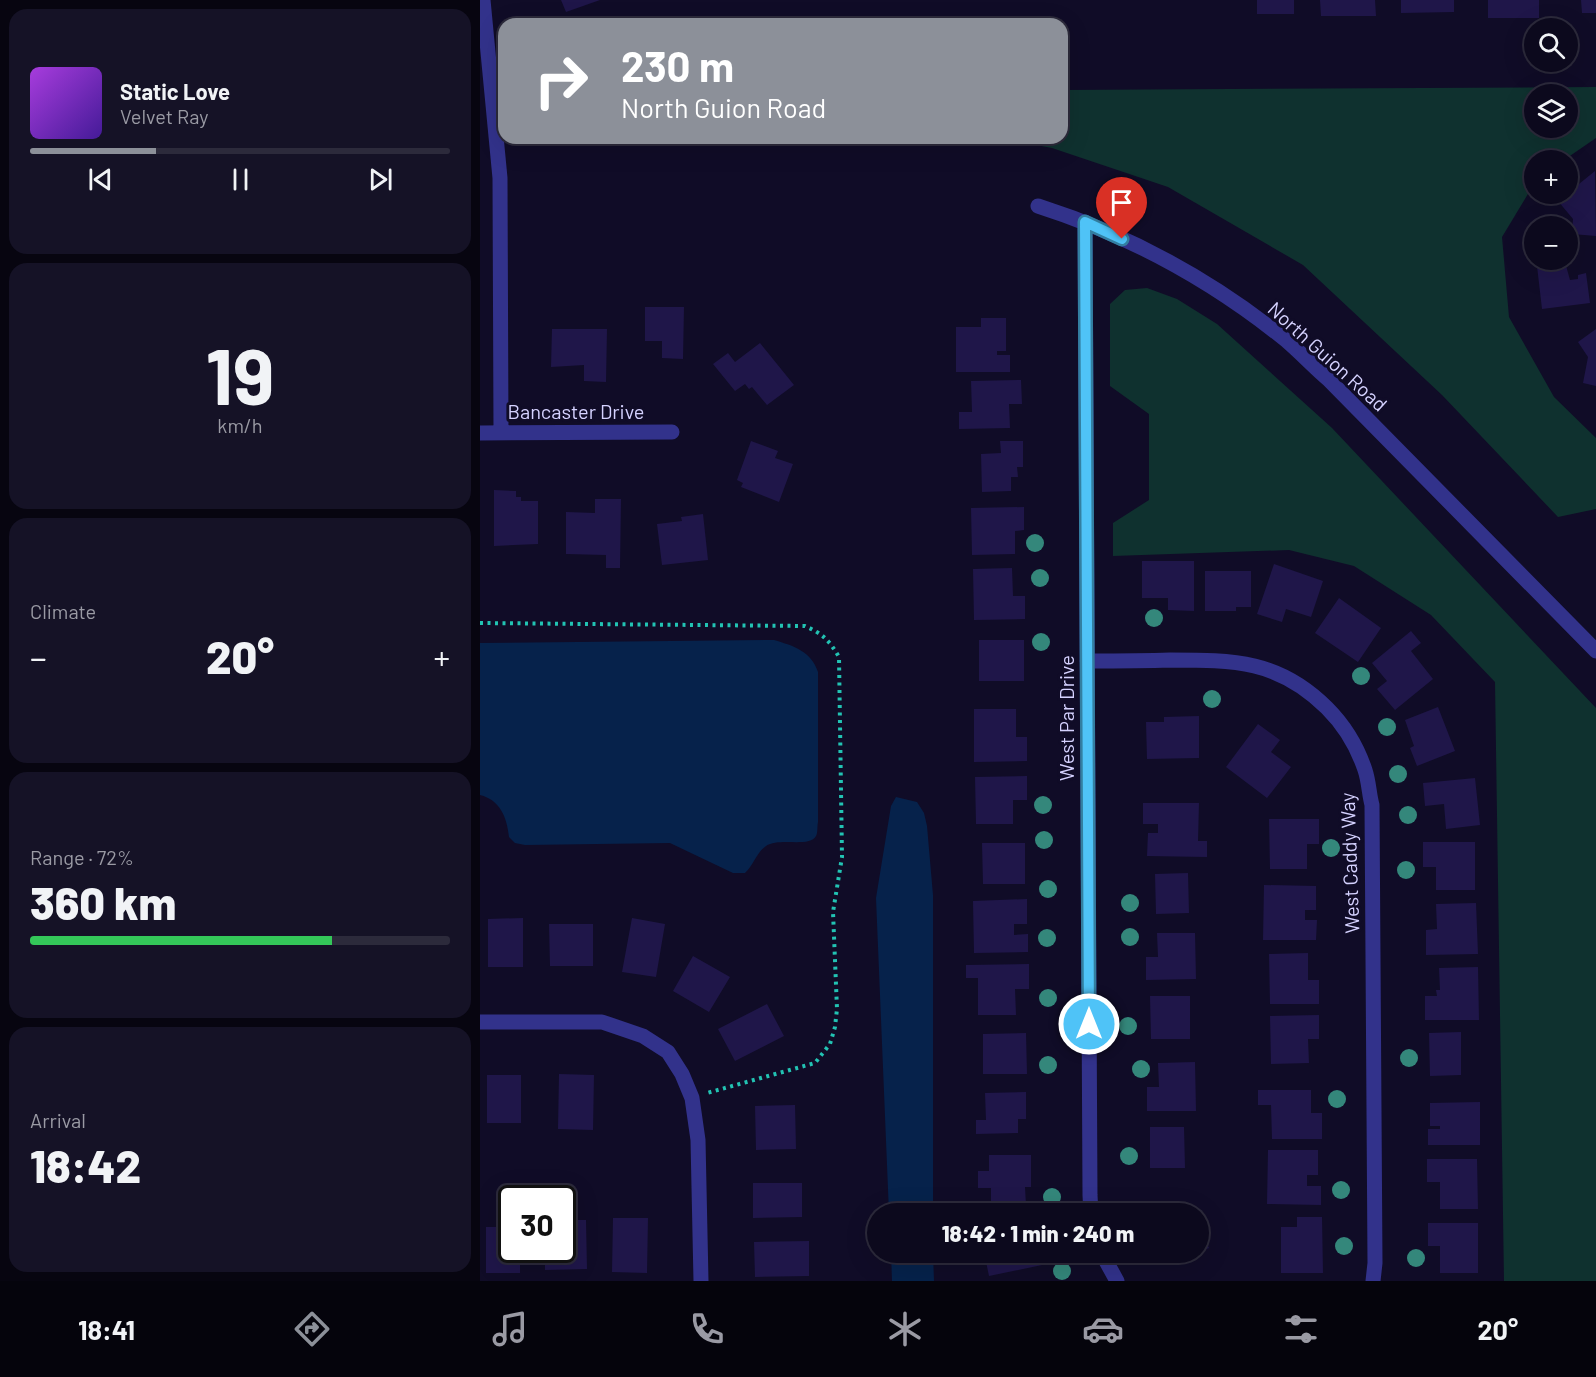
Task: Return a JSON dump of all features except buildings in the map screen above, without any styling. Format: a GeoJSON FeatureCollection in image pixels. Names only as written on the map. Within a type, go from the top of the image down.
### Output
{"type":"FeatureCollection","features":[{"type":"Feature","properties":{"kind":"street"},"geometry":{"type":"LineString","coordinates":[[483,0],[500,178],[501,432]]}},
{"type":"Feature","properties":{"kind":"street","name":"North Guion Road"},"geometry":{"type":"LineString","coordinates":[[1038,206],[1085,222],[1182,268],[1220,292],[1289,343],[1328,379],[1596,651]]}},
{"type":"Feature","properties":{"kind":"street","name":"West Par Drive"},"geometry":{"type":"LineString","coordinates":[[1085,222],[1091,1203]]}},
{"type":"Feature","properties":{"kind":"street","name":"Bancaster Drive"},"geometry":{"type":"LineString","coordinates":[[480,433],[672,432]]}},
{"type":"Feature","properties":{"kind":"street","name":"West Caddy Way"},"geometry":{"type":"LineString","coordinates":[[1087,661],[1219,660],[1262,667],[1292,680],[1314,696],[1347,731],[1359,754],[1371,790],[1372,806],[1375,1263],[1373,1281]]}},
{"type":"Feature","properties":{"kind":"street"},"geometry":{"type":"LineString","coordinates":[[480,1022],[602,1022],[643,1036],[668,1052],[682,1074],[692,1098],[698,1140],[701,1281]]}},
{"type":"Feature","properties":{"kind":"street"},"geometry":{"type":"LineString","coordinates":[[1107,1263],[1117,1281]]}},
{"type":"Feature","properties":{"kind":"path"},"geometry":{"type":"LineString","coordinates":[[480,623],[805,626],[820,633],[832,644],[839,657],[842,857],[833,912],[836,1027],[830,1044],[815,1063],[692,1098]]}},
{"type":"Feature","properties":{"kind":"green space"},"geometry":{"type":"Polygon","coordinates":[[[1524,87],[1524,138],[1578,138],[1578,87],[1596,87],[1596,138],[1578,150],[1524,150],[1524,201],[1502,237],[1509,317],[1554,397],[1596,438],[1596,509],[1558,517],[1442,395],[1303,265],[1168,187],[1052,148],[1031,144],[1068,144],[1068,90],[1524,87]]]}},
{"type":"Feature","properties":{"kind":"green space"},"geometry":{"type":"Polygon","coordinates":[[[1147,288],[1177,299],[1217,324],[1332,428],[1596,708],[1596,1281],[1504,1281],[1495,682],[1431,615],[1354,566],[1289,550],[1113,556],[1113,523],[1149,500],[1149,414],[1110,386],[1110,304],[1125,290],[1147,288]]]}},
{"type":"Feature","properties":{"kind":"water"},"geometry":{"type":"Polygon","coordinates":[[[774,640],[801,650],[811,659],[818,672],[818,822],[817,835],[813,840],[772,843],[763,849],[745,873],[733,873],[670,843],[525,845],[515,843],[509,837],[501,810],[493,801],[480,795],[480,643],[774,640]]]}},
{"type":"Feature","properties":{"kind":"water"},"geometry":{"type":"Polygon","coordinates":[[[896,797],[917,802],[924,813],[927,826],[933,895],[933,1203],[889,1203],[876,898],[891,806],[896,797]]]}},
{"type":"Feature","properties":{"kind":"water"},"geometry":{"type":"Polygon","coordinates":[[[891,1263],[933,1263],[934,1281],[892,1281],[891,1263]]]}},
{"type":"Feature","properties":{"kind":"route"},"geometry":{"type":"LineString","coordinates":[[1089,1024],[1085,222],[1122,239]]}}]}
